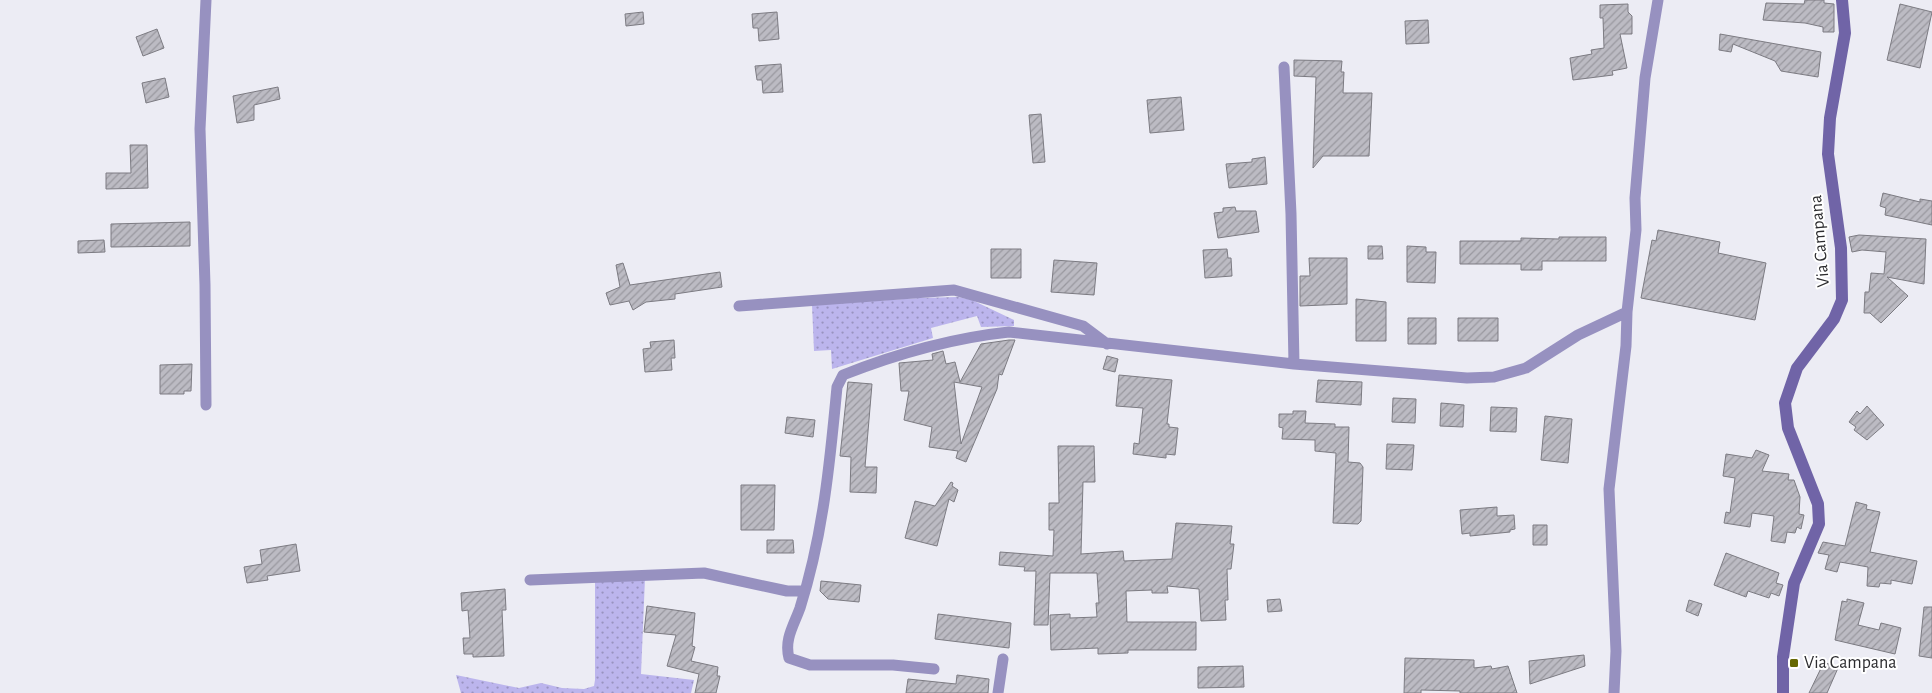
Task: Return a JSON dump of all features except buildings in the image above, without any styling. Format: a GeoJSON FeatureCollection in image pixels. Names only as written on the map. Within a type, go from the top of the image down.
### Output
{"type":"FeatureCollection","features":[{"type":"Feature","properties":{"kind":"main road","name":"Via Campana"},"geometry":{"type":"LineString","coordinates":[[1783,693],[1783,657],[1794,583],[1819,524],[1818,504],[1788,428],[1785,403],[1797,368],[1834,319],[1842,300],[1841,248],[1828,154],[1830,118],[1845,33],[1842,0]]}},
{"type":"Feature","properties":{"kind":"street"},"geometry":{"type":"LineString","coordinates":[[206,0],[200,129],[205,285],[206,405]]}},
{"type":"Feature","properties":{"kind":"street"},"geometry":{"type":"LineString","coordinates":[[1614,693],[1616,651],[1609,489],[1626,346],[1627,312],[1636,230],[1635,198],[1645,78],[1658,0]]}},
{"type":"Feature","properties":{"kind":"street"},"geometry":{"type":"LineString","coordinates":[[1284,68],[1291,214],[1294,364]]}},
{"type":"Feature","properties":{"kind":"street"},"geometry":{"type":"LineString","coordinates":[[739,306],[954,290],[1083,326],[1108,345]]}},
{"type":"Feature","properties":{"kind":"street"},"geometry":{"type":"LineString","coordinates":[[934,669],[810,664],[789,658],[786,648],[788,637],[809,578],[826,499],[837,387],[843,375],[874,363],[972,336],[1009,332],[1108,345],[1294,364],[1467,378],[1494,377],[1526,368],[1578,335],[1627,312]]}},
{"type":"Feature","properties":{"kind":"street"},"geometry":{"type":"LineString","coordinates":[[530,580],[704,574],[787,591],[803,591]]}},
{"type":"Feature","properties":{"kind":"street"},"geometry":{"type":"LineString","coordinates":[[998,693],[1003,659]]}},
{"type":"Feature","properties":{"kind":"shaded area"},"geometry":{"type":"Polygon","coordinates":[[[958,297],[972,300],[1014,320],[1014,326],[981,327],[977,316],[931,328],[933,338],[832,369],[831,350],[814,351],[812,305],[958,297]]]}},
{"type":"Feature","properties":{"kind":"shaded area"},"geometry":{"type":"Polygon","coordinates":[[[645,578],[641,674],[694,680],[691,693],[461,693],[456,675],[519,688],[541,683],[562,688],[584,689],[594,686],[595,582],[645,578]]]}},
{"type":"Feature","properties":{"kind":"place","name":"Via Campana"},"geometry":{"type":"Point","coordinates":[1794,663]}}]}
